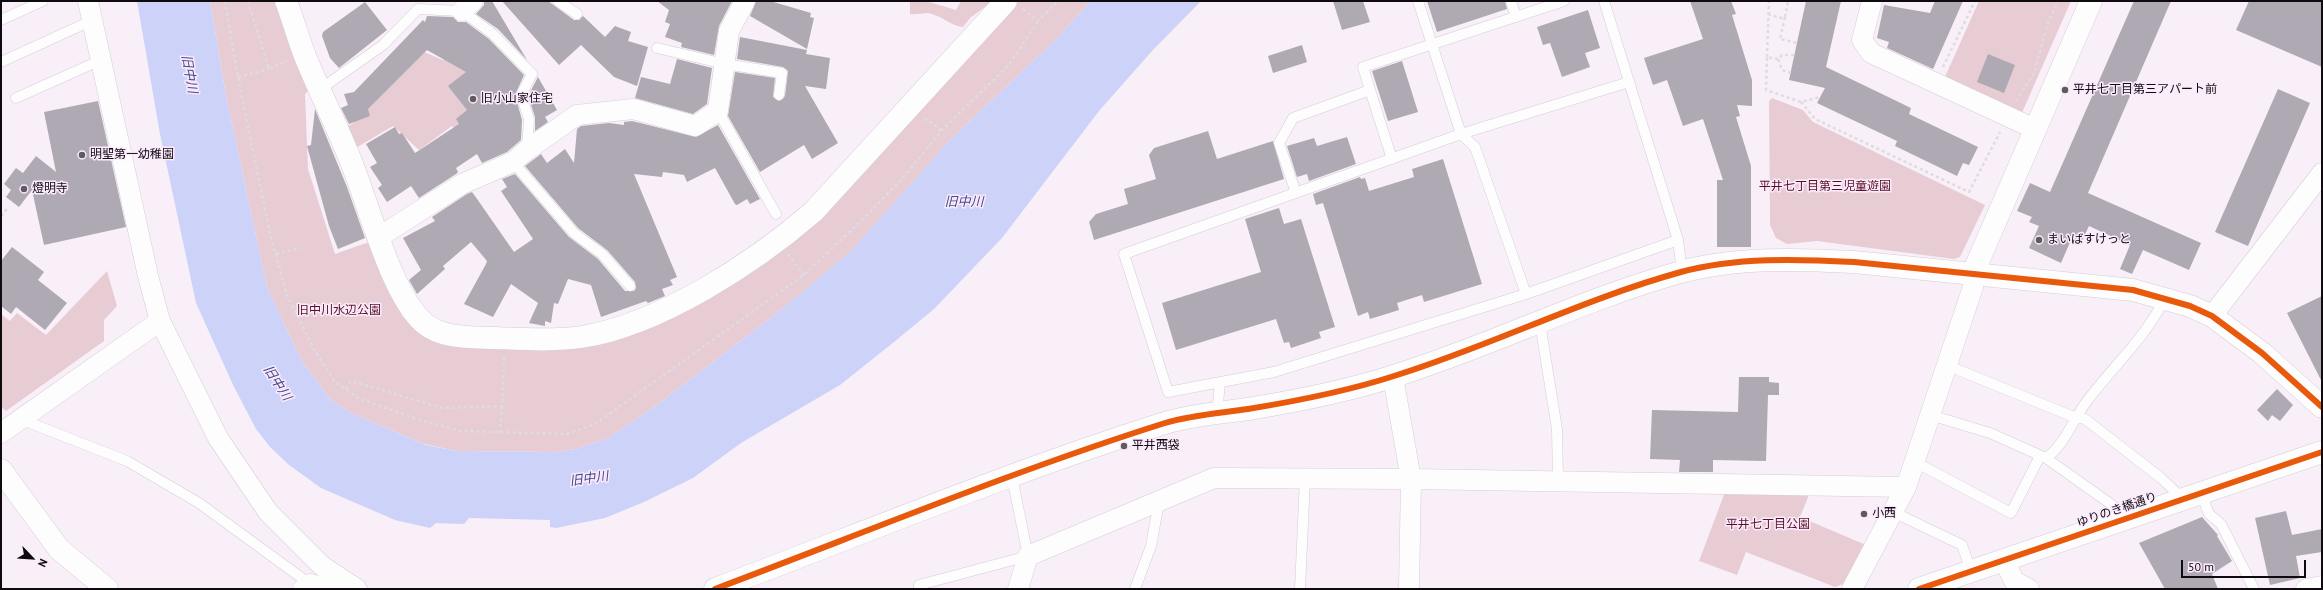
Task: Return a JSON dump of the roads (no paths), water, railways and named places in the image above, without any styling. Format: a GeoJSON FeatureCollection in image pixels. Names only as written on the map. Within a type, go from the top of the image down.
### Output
{"type":"FeatureCollection","features":[{"type":"Feature","properties":{"kind":"street"},"geometry":{"type":"LineString","coordinates":[[88,1],[148,276],[160,321],[218,438],[268,512],[322,566],[357,589]]}},
{"type":"Feature","properties":{"kind":"street"},"geometry":{"type":"LineString","coordinates":[[286,1],[304,54],[352,163],[402,294],[412,311],[425,324],[440,332],[456,336],[504,338],[580,337],[615,330],[650,316],[724,277],[788,233],[813,212],[1006,1]]}},
{"type":"Feature","properties":{"kind":"street"},"geometry":{"type":"LineString","coordinates":[[379,237],[462,184],[520,156],[578,115],[633,109],[695,126],[718,111],[729,31],[745,1]]}},
{"type":"Feature","properties":{"kind":"street"},"geometry":{"type":"LineString","coordinates":[[1872,1],[1862,40],[1871,52],[2035,129]]}},
{"type":"Feature","properties":{"kind":"street"},"geometry":{"type":"LineString","coordinates":[[1852,589],[1906,487],[1972,287],[1973,273],[2091,1]]}},
{"type":"Feature","properties":{"kind":"street"},"geometry":{"type":"LineString","coordinates":[[2212,316],[2322,173]]}},
{"type":"Feature","properties":{"kind":"street"},"geometry":{"type":"LineString","coordinates":[[715,589],[1012,477],[1168,422],[1322,397],[1393,377],[1540,323],[1608,296],[1682,272],[1737,264],[1815,260],[1973,273],[2133,290],[2165,298],[2212,316],[2262,353],[2322,407]]}},
{"type":"Feature","properties":{"kind":"street"},"geometry":{"type":"LineString","coordinates":[[1,432],[160,321]]}},
{"type":"Feature","properties":{"kind":"street"},"geometry":{"type":"LineString","coordinates":[[1393,377],[1411,479],[1409,589]]}},
{"type":"Feature","properties":{"kind":"street","name":"ゆりのき橋通り"},"geometry":{"type":"LineString","coordinates":[[1919,589],[2322,452]]}},
{"type":"Feature","properties":{"kind":"street"},"geometry":{"type":"LineString","coordinates":[[1,470],[59,549],[103,588]]}},
{"type":"Feature","properties":{"kind":"street"},"geometry":{"type":"LineString","coordinates":[[1018,589],[1028,556],[1214,478],[1411,479],[1906,487]]}},
{"type":"Feature","properties":{"kind":"street"},"geometry":{"type":"LineString","coordinates":[[2004,560],[2014,581],[2029,589]]}},
{"type":"Feature","properties":{"kind":"street"},"geometry":{"type":"LineString","coordinates":[[307,586],[331,589]]}},
{"type":"Feature","properties":{"kind":"street"},"geometry":{"type":"LineString","coordinates":[[2306,589],[2322,586]]}},
{"type":"Feature","properties":{"kind":"lane"},"geometry":{"type":"LineString","coordinates":[[1,20],[43,1]]}},
{"type":"Feature","properties":{"kind":"lane"},"geometry":{"type":"LineString","coordinates":[[558,1],[577,14]]}},
{"type":"Feature","properties":{"kind":"lane"},"geometry":{"type":"LineString","coordinates":[[1418,1],[1461,134],[1475,147],[1526,294]]}},
{"type":"Feature","properties":{"kind":"lane"},"geometry":{"type":"LineString","coordinates":[[1511,1],[1516,16]]}},
{"type":"Feature","properties":{"kind":"lane"},"geometry":{"type":"LineString","coordinates":[[1392,159],[1363,67],[1564,1]]}},
{"type":"Feature","properties":{"kind":"lane"},"geometry":{"type":"LineString","coordinates":[[1604,1],[1678,240],[1682,272]]}},
{"type":"Feature","properties":{"kind":"lane"},"geometry":{"type":"LineString","coordinates":[[319,90],[383,45],[418,9],[468,6],[532,74],[520,95],[529,119],[520,156],[574,233],[602,254],[630,286]]}},
{"type":"Feature","properties":{"kind":"lane"},"geometry":{"type":"LineString","coordinates":[[1,62],[93,20]]}},
{"type":"Feature","properties":{"kind":"lane"},"geometry":{"type":"LineString","coordinates":[[657,48],[725,64],[782,73],[779,95]]}},
{"type":"Feature","properties":{"kind":"lane"},"geometry":{"type":"LineString","coordinates":[[16,98],[101,60]]}},
{"type":"Feature","properties":{"kind":"lane"},"geometry":{"type":"LineString","coordinates":[[1629,82],[1461,134],[1124,254],[1168,392],[1274,372],[1526,294],[1678,240]]}},
{"type":"Feature","properties":{"kind":"lane"},"geometry":{"type":"LineString","coordinates":[[1296,193],[1280,143],[1293,118],[1370,90]]}},
{"type":"Feature","properties":{"kind":"lane"},"geometry":{"type":"LineString","coordinates":[[718,111],[776,214]]}},
{"type":"Feature","properties":{"kind":"lane"},"geometry":{"type":"LineString","coordinates":[[1915,462],[2011,513],[2043,457],[2051,455],[2078,418],[2086,402],[2132,350],[2158,313],[2165,298]]}},
{"type":"Feature","properties":{"kind":"lane"},"geometry":{"type":"LineString","coordinates":[[1540,323],[1557,429],[1558,482]]}},
{"type":"Feature","properties":{"kind":"lane"},"geometry":{"type":"LineString","coordinates":[[1946,366],[2078,418],[2085,419],[2160,478],[2192,496],[2221,524],[2254,589]]}},
{"type":"Feature","properties":{"kind":"lane"},"geometry":{"type":"LineString","coordinates":[[1217,414],[1220,382]]}},
{"type":"Feature","properties":{"kind":"lane"},"geometry":{"type":"LineString","coordinates":[[1930,415],[1990,433],[2043,457],[2129,517]]}},
{"type":"Feature","properties":{"kind":"lane"},"geometry":{"type":"LineString","coordinates":[[20,419],[127,461],[199,503],[307,586]]}},
{"type":"Feature","properties":{"kind":"lane"},"geometry":{"type":"LineString","coordinates":[[919,589],[919,585],[1028,556],[1012,477]]}},
{"type":"Feature","properties":{"kind":"lane"},"geometry":{"type":"LineString","coordinates":[[1300,589],[1305,478]]}},
{"type":"Feature","properties":{"kind":"lane"},"geometry":{"type":"LineString","coordinates":[[1135,589],[1151,546],[1159,502]]}},
{"type":"Feature","properties":{"kind":"lane"},"geometry":{"type":"LineString","coordinates":[[1893,512],[1962,545],[1971,572]]}},
{"type":"Feature","properties":{"kind":"water","name":"旧中川"},"geometry":{"type":"Polygon","coordinates":[[[137,1],[210,1],[226,96],[267,287],[301,360],[330,399],[349,412],[426,445],[457,451],[554,452],[576,449],[608,438],[654,407],[777,313],[850,252],[949,141],[1054,41],[1091,1],[1201,1],[1152,51],[1099,111],[1002,238],[934,309],[840,385],[741,443],[693,478],[644,502],[605,518],[556,528],[550,527],[550,520],[469,518],[464,524],[436,523],[430,528],[395,520],[321,488],[289,465],[270,447],[256,429],[234,387],[196,303],[160,134],[137,1]]]}},
{"type":"Feature","properties":{"kind":"place","name":"平井七丁目第三アパート前"},"geometry":{"type":"Point","coordinates":[2065,90]}},
{"type":"Feature","properties":{"kind":"place","name":"旧小山家住宅"},"geometry":{"type":"Point","coordinates":[473,99]}},
{"type":"Feature","properties":{"kind":"place","name":"明聖第一幼稚園"},"geometry":{"type":"Point","coordinates":[82,155]}},
{"type":"Feature","properties":{"kind":"place","name":"燈明寺"},"geometry":{"type":"Point","coordinates":[24,189]}},
{"type":"Feature","properties":{"kind":"place","name":"まいばすけっと"},"geometry":{"type":"Point","coordinates":[2039,240]}},
{"type":"Feature","properties":{"kind":"place","name":"平井西袋"},"geometry":{"type":"Point","coordinates":[1124,446]}},
{"type":"Feature","properties":{"kind":"place","name":"小西"},"geometry":{"type":"Point","coordinates":[1864,514]}},
{"type":"Feature","properties":{"kind":"park label","name":"平井七丁目第三児童遊園"},"geometry":{"type":"Point","coordinates":[1825,187]}},
{"type":"Feature","properties":{"kind":"park label","name":"旧中川水辺公園"},"geometry":{"type":"Point","coordinates":[339,311]}},
{"type":"Feature","properties":{"kind":"park label","name":"平井七丁目公園"},"geometry":{"type":"Point","coordinates":[1768,525]}}]}
